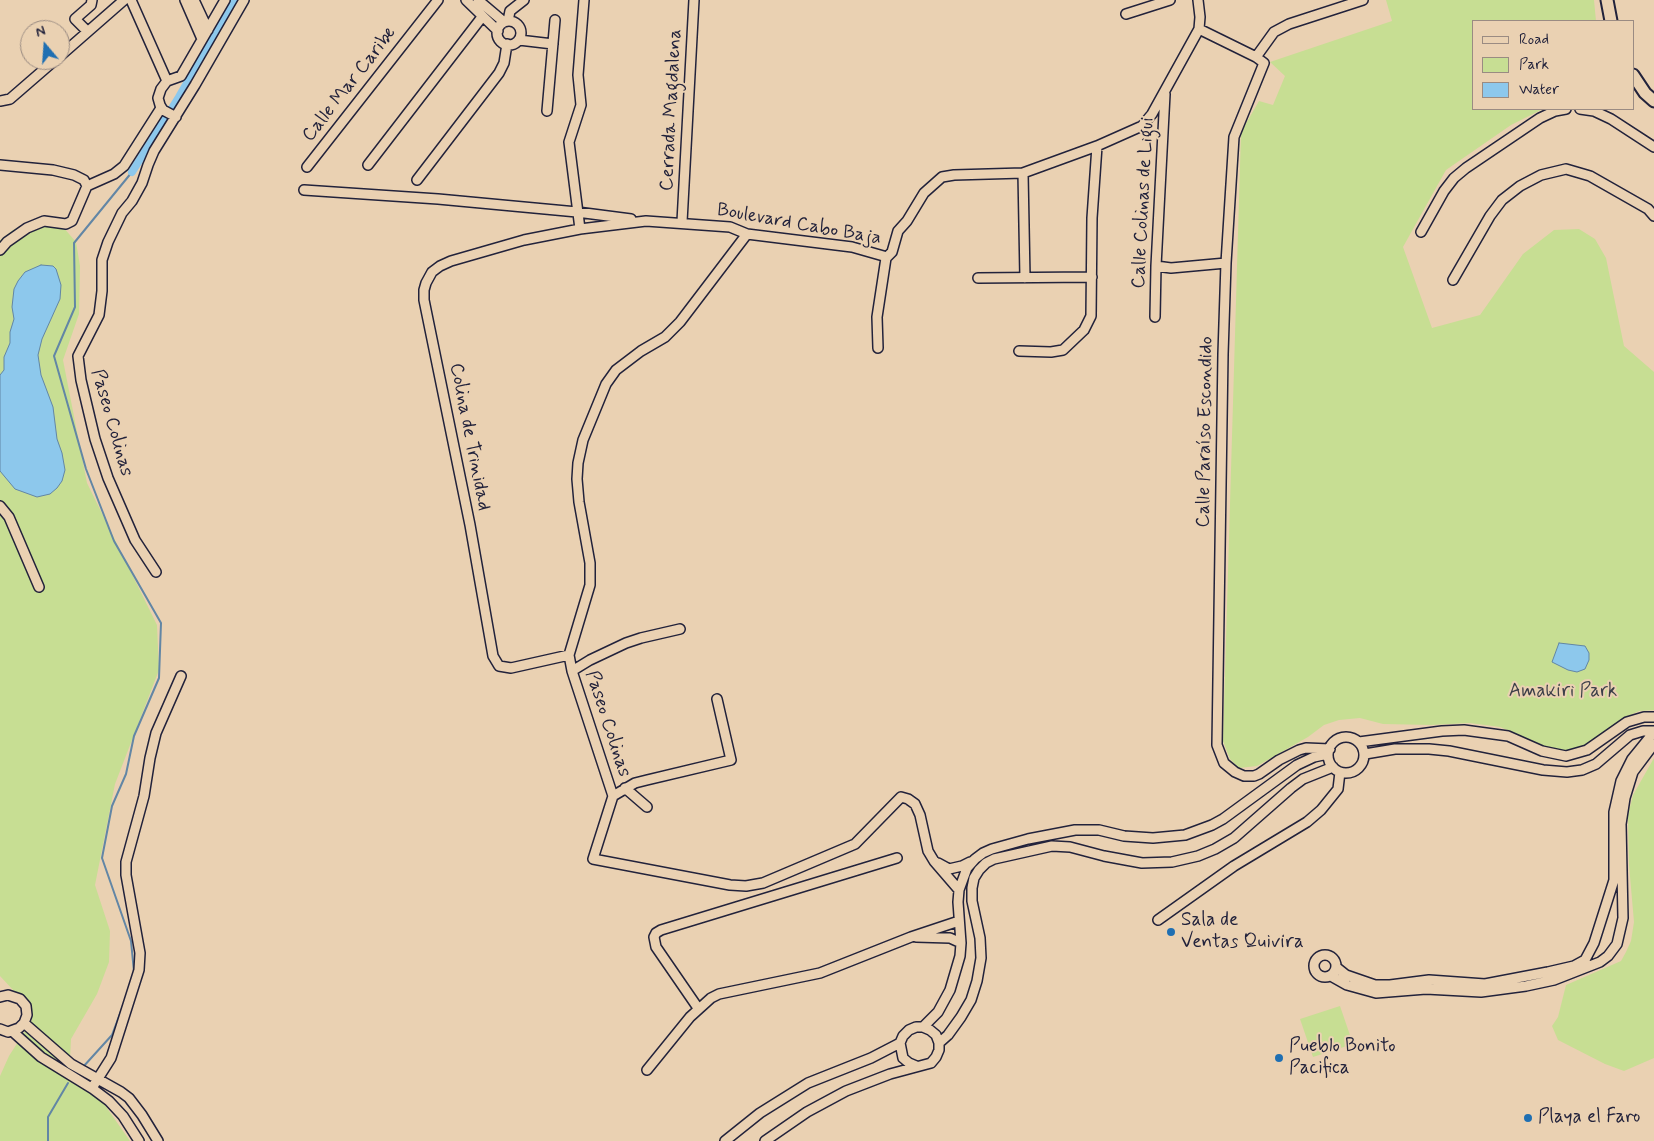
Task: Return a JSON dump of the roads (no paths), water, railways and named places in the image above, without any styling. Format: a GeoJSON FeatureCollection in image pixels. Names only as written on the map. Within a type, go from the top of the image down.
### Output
{"type":"FeatureCollection","features":[{"type":"Feature","properties":{"kind":"street"},"geometry":{"type":"LineString","coordinates":[[87,31],[75,19],[91,4],[92,0]]}},
{"type":"Feature","properties":{"kind":"street"},"geometry":{"type":"LineString","coordinates":[[70,47],[124,0]]}},
{"type":"Feature","properties":{"kind":"street"},"geometry":{"type":"LineString","coordinates":[[131,0],[167,81]]}},
{"type":"Feature","properties":{"kind":"street"},"geometry":{"type":"LineString","coordinates":[[184,0],[205,34]]}},
{"type":"Feature","properties":{"kind":"street"},"geometry":{"type":"LineString","coordinates":[[194,0],[205,34]]}},
{"type":"Feature","properties":{"kind":"street"},"geometry":{"type":"LineString","coordinates":[[188,80],[205,34],[225,0]]}},
{"type":"Feature","properties":{"kind":"street"},"geometry":{"type":"LineString","coordinates":[[0,250],[7,242],[27,228],[44,222],[69,223],[72,221],[87,186],[114,174],[124,166],[169,113],[188,80],[244,0]]}},
{"type":"Feature","properties":{"kind":"street","name":"Calle Mar Caribe"},"geometry":{"type":"LineString","coordinates":[[307,167],[438,0]]}},
{"type":"Feature","properties":{"kind":"street"},"geometry":{"type":"LineString","coordinates":[[466,0],[498,31],[500,39],[507,44],[516,43],[519,40],[553,44]]}},
{"type":"Feature","properties":{"kind":"street"},"geometry":{"type":"LineString","coordinates":[[478,0],[506,22],[518,24],[521,29],[519,40]]}},
{"type":"Feature","properties":{"kind":"street"},"geometry":{"type":"LineString","coordinates":[[498,31],[506,22],[510,11],[524,0]]}},
{"type":"Feature","properties":{"kind":"street"},"geometry":{"type":"LineString","coordinates":[[580,228],[569,142],[581,105],[578,75],[584,0]]}},
{"type":"Feature","properties":{"kind":"street","name":"Cerrada Magdalena"},"geometry":{"type":"LineString","coordinates":[[682,222],[694,0]]}},
{"type":"Feature","properties":{"kind":"street"},"geometry":{"type":"LineString","coordinates":[[1126,14],[1170,0]]}},
{"type":"Feature","properties":{"kind":"street"},"geometry":{"type":"LineString","coordinates":[[1199,29],[1256,57],[1274,32],[1289,24],[1363,0]]}},
{"type":"Feature","properties":{"kind":"street"},"geometry":{"type":"LineString","coordinates":[[1600,0],[1604,20]]}},
{"type":"Feature","properties":{"kind":"street"},"geometry":{"type":"LineString","coordinates":[[1607,0],[1611,20]]}},
{"type":"Feature","properties":{"kind":"street","name":"Boulevard Cabo Baja"},"geometry":{"type":"LineString","coordinates":[[304,190],[438,199],[577,212],[646,221],[682,222],[730,227],[746,234],[852,247],[886,258],[890,256],[898,232],[907,221],[924,192],[942,177],[954,174],[1023,173],[1097,146],[1142,126],[1166,91],[1199,29],[1200,17],[1197,1]]}},
{"type":"Feature","properties":{"kind":"street"},"geometry":{"type":"LineString","coordinates":[[368,165],[482,17]]}},
{"type":"Feature","properties":{"kind":"street"},"geometry":{"type":"LineString","coordinates":[[547,111],[555,20]]}},
{"type":"Feature","properties":{"kind":"street"},"geometry":{"type":"LineString","coordinates":[[417,180],[500,73],[504,63],[507,44]]}},
{"type":"Feature","properties":{"kind":"street","name":"Calle Paraíso Escondido"},"geometry":{"type":"LineString","coordinates":[[1256,57],[1264,62],[1264,65],[1236,129],[1234,138],[1226,263],[1217,745],[1224,763],[1235,772],[1244,776],[1259,774],[1279,760],[1299,750],[1313,748],[1329,752]]}},
{"type":"Feature","properties":{"kind":"street"},"geometry":{"type":"LineString","coordinates":[[0,102],[10,98],[43,70]]}},
{"type":"Feature","properties":{"kind":"street"},"geometry":{"type":"LineString","coordinates":[[1634,76],[1645,93],[1654,101]]}},
{"type":"Feature","properties":{"kind":"street"},"geometry":{"type":"LineString","coordinates":[[167,81],[188,80]]}},
{"type":"Feature","properties":{"kind":"street"},"geometry":{"type":"LineString","coordinates":[[167,81],[159,94],[159,102],[169,113]]}},
{"type":"Feature","properties":{"kind":"street"},"geometry":{"type":"LineString","coordinates":[[1634,89],[1654,109]]}},
{"type":"Feature","properties":{"kind":"street","name":"Calle Colinas de Ligui"},"geometry":{"type":"LineString","coordinates":[[1155,317],[1166,91]]}},
{"type":"Feature","properties":{"kind":"street"},"geometry":{"type":"LineString","coordinates":[[1421,232],[1444,191],[1454,178],[1540,118],[1561,110]]}},
{"type":"Feature","properties":{"kind":"street"},"geometry":{"type":"LineString","coordinates":[[1587,110],[1594,111],[1611,119],[1654,147]]}},
{"type":"Feature","properties":{"kind":"street","name":"Paseo Colinas"},"geometry":{"type":"LineString","coordinates":[[156,572],[135,540],[108,478],[95,439],[81,380],[78,356],[99,315],[102,291],[102,260],[108,242],[122,213],[132,201],[142,183],[169,113]]}},
{"type":"Feature","properties":{"kind":"street"},"geometry":{"type":"LineString","coordinates":[[1019,351],[1051,352],[1063,350],[1084,330],[1091,316],[1092,218],[1097,146]]}},
{"type":"Feature","properties":{"kind":"street"},"geometry":{"type":"LineString","coordinates":[[0,165],[53,170],[74,175],[84,180],[87,186]]}},
{"type":"Feature","properties":{"kind":"street"},"geometry":{"type":"LineString","coordinates":[[1453,280],[1490,216],[1502,200],[1520,186],[1541,175],[1566,170],[1590,176],[1648,209],[1654,216]]}},
{"type":"Feature","properties":{"kind":"street"},"geometry":{"type":"LineString","coordinates":[[1023,173],[1026,278]]}},
{"type":"Feature","properties":{"kind":"street","name":"Boulevard Cabo Baja"},"geometry":{"type":"LineString","coordinates":[[485,250],[580,228],[646,221]]}},
{"type":"Feature","properties":{"kind":"street","name":"Paseo Colinas"},"geometry":{"type":"LineString","coordinates":[[746,234],[680,322],[665,337],[640,351],[616,370],[606,384],[583,440],[577,479],[591,572],[590,585],[569,655],[572,672],[613,796],[593,859],[730,885],[746,886],[763,882],[855,844],[901,797],[912,801],[918,809],[925,842],[934,860]]}},
{"type":"Feature","properties":{"kind":"street","name":"Colina de Trinidad"},"geometry":{"type":"LineString","coordinates":[[485,250],[440,266],[428,278],[424,290],[424,300],[467,508],[492,652],[500,666]]}},
{"type":"Feature","properties":{"kind":"street"},"geometry":{"type":"LineString","coordinates":[[878,348],[877,317],[886,258]]}},
{"type":"Feature","properties":{"kind":"street"},"geometry":{"type":"LineString","coordinates":[[1156,266],[1171,268],[1226,263]]}},
{"type":"Feature","properties":{"kind":"street"},"geometry":{"type":"LineString","coordinates":[[978,278],[1092,277]]}},
{"type":"Feature","properties":{"kind":"street"},"geometry":{"type":"LineString","coordinates":[[0,506],[9,517],[39,587]]}},
{"type":"Feature","properties":{"kind":"street"},"geometry":{"type":"LineString","coordinates":[[572,672],[590,660],[626,643],[680,629]]}},
{"type":"Feature","properties":{"kind":"street","name":"Paseo Colinas"},"geometry":{"type":"LineString","coordinates":[[500,666],[516,668],[569,655]]}},
{"type":"Feature","properties":{"kind":"street"},"geometry":{"type":"LineString","coordinates":[[92,1088],[111,1058],[139,970],[140,953],[126,875],[126,862],[144,796],[156,732],[182,676]]}},
{"type":"Feature","properties":{"kind":"street"},"geometry":{"type":"LineString","coordinates":[[613,796],[625,788],[647,780],[731,760],[717,699]]}},
{"type":"Feature","properties":{"kind":"street"},"geometry":{"type":"LineString","coordinates":[[1359,742],[1442,731],[1464,730],[1508,736],[1542,751],[1566,756],[1587,750],[1627,722],[1644,717],[1654,717]]}},
{"type":"Feature","properties":{"kind":"street"},"geometry":{"type":"LineString","coordinates":[[1364,754],[1395,749],[1429,749],[1449,751],[1543,770],[1568,772],[1582,770],[1596,764],[1630,735],[1643,731],[1654,732]]}},
{"type":"Feature","properties":{"kind":"street"},"geometry":{"type":"LineString","coordinates":[[1654,732],[1632,759],[1621,781],[1614,812],[1614,880],[1594,943],[1584,960],[1574,966],[1485,984],[1429,980],[1375,985],[1348,976],[1336,966],[1334,960],[1329,956],[1322,955],[1316,959],[1314,966],[1316,972],[1324,977],[1331,976],[1347,985],[1376,993],[1426,989],[1481,992],[1554,980],[1600,962],[1608,956],[1617,944],[1623,918],[1621,824],[1625,798],[1633,772],[1654,744]]}},
{"type":"Feature","properties":{"kind":"street"},"geometry":{"type":"LineString","coordinates":[[939,1042],[961,1017],[977,981],[981,958],[980,938],[972,900],[972,888],[974,878],[986,863],[994,859],[1052,846],[1070,847],[1142,863],[1172,862],[1198,856],[1234,838],[1303,779],[1337,769],[1346,773],[1357,769],[1364,760],[1364,754],[1359,742],[1354,738],[1342,738],[1332,744],[1329,752],[1337,769],[1338,789],[1325,805],[1306,822],[1234,866],[1158,920]]}},
{"type":"Feature","properties":{"kind":"street"},"geometry":{"type":"LineString","coordinates":[[934,860],[949,869],[962,866],[983,853],[1005,845],[1075,830],[1099,830],[1124,836],[1153,838],[1185,835],[1223,819],[1297,765],[1329,752]]}},
{"type":"Feature","properties":{"kind":"street"},"geometry":{"type":"LineString","coordinates":[[625,788],[647,807]]}},
{"type":"Feature","properties":{"kind":"street"},"geometry":{"type":"LineString","coordinates":[[698,1008],[656,947],[654,942],[656,933],[897,858]]}},
{"type":"Feature","properties":{"kind":"street"},"geometry":{"type":"LineString","coordinates":[[923,1027],[938,1012],[950,990],[960,956],[959,890],[967,868],[975,859]]}},
{"type":"Feature","properties":{"kind":"street"},"geometry":{"type":"LineString","coordinates":[[934,860],[959,890]]}},
{"type":"Feature","properties":{"kind":"street"},"geometry":{"type":"LineString","coordinates":[[647,1070],[698,1008],[720,994],[820,973],[911,937],[959,921]]}},
{"type":"Feature","properties":{"kind":"street"},"geometry":{"type":"LineString","coordinates":[[911,937],[950,938],[961,943]]}},
{"type":"Feature","properties":{"kind":"street"},"geometry":{"type":"LineString","coordinates":[[1331,976],[1336,966]]}},
{"type":"Feature","properties":{"kind":"street"},"geometry":{"type":"LineString","coordinates":[[0,1030],[12,1031],[19,1028],[24,1023],[27,1015],[23,1002],[17,997],[1,994]]}},
{"type":"Feature","properties":{"kind":"street"},"geometry":{"type":"LineString","coordinates":[[24,1023],[71,1064],[129,1098],[158,1141]]}},
{"type":"Feature","properties":{"kind":"street"},"geometry":{"type":"LineString","coordinates":[[765,1141],[807,1112],[840,1094],[868,1082],[930,1063],[936,1057],[939,1050],[939,1042],[936,1035],[923,1027],[908,1030],[900,1044],[903,1058],[916,1066]]}},
{"type":"Feature","properties":{"kind":"street"},"geometry":{"type":"LineString","coordinates":[[12,1031],[41,1058],[92,1088],[116,1108],[139,1141]]}},
{"type":"Feature","properties":{"kind":"street"},"geometry":{"type":"LineString","coordinates":[[725,1141],[760,1113],[808,1083],[872,1058],[900,1044]]}},
{"type":"Feature","properties":{"kind":"water"},"geometry":{"type":"Polygon","coordinates":[[[41,265],[53,266],[56,269],[61,285],[60,299],[42,339],[38,355],[41,375],[53,407],[57,439],[65,470],[62,481],[57,488],[50,494],[37,497],[15,489],[0,471],[0,375],[4,370],[4,357],[10,343],[10,332],[14,319],[12,307],[14,289],[25,272],[41,265]]]}},
{"type":"Feature","properties":{"kind":"water"},"geometry":{"type":"Polygon","coordinates":[[[1559,643],[1585,646],[1589,653],[1589,660],[1585,669],[1577,672],[1552,662],[1559,643]]]}},
{"type":"Feature","properties":{"kind":"waterway"},"geometry":{"type":"LineString","coordinates":[[132,172],[179,97],[235,0]]}},
{"type":"Feature","properties":{"kind":"waterway"},"geometry":{"type":"LineString","coordinates":[[132,172],[74,243],[75,307],[54,356],[86,469],[114,541],[161,623],[159,678],[134,736],[126,774],[112,806],[102,858],[131,941],[134,972]]}},
{"type":"Feature","properties":{"kind":"waterway"},"geometry":{"type":"LineString","coordinates":[[83,1067],[112,1035],[124,1003]]}},
{"type":"Feature","properties":{"kind":"waterway"},"geometry":{"type":"LineString","coordinates":[[48,1141],[48,1117],[68,1083]]}},
{"type":"Feature","properties":{"kind":"place","name":"Sala de Ventas Quivira"},"geometry":{"type":"Point","coordinates":[1171,932]}},
{"type":"Feature","properties":{"kind":"place","name":"Pueblo Bonito Pacifica"},"geometry":{"type":"Point","coordinates":[1279,1058]}},
{"type":"Feature","properties":{"kind":"place","name":"Playa el Faro"},"geometry":{"type":"Point","coordinates":[1528,1118]}},
{"type":"Feature","properties":{"kind":"park label","name":"Amakiri Park"},"geometry":{"type":"Point","coordinates":[1563,692]}}]}
